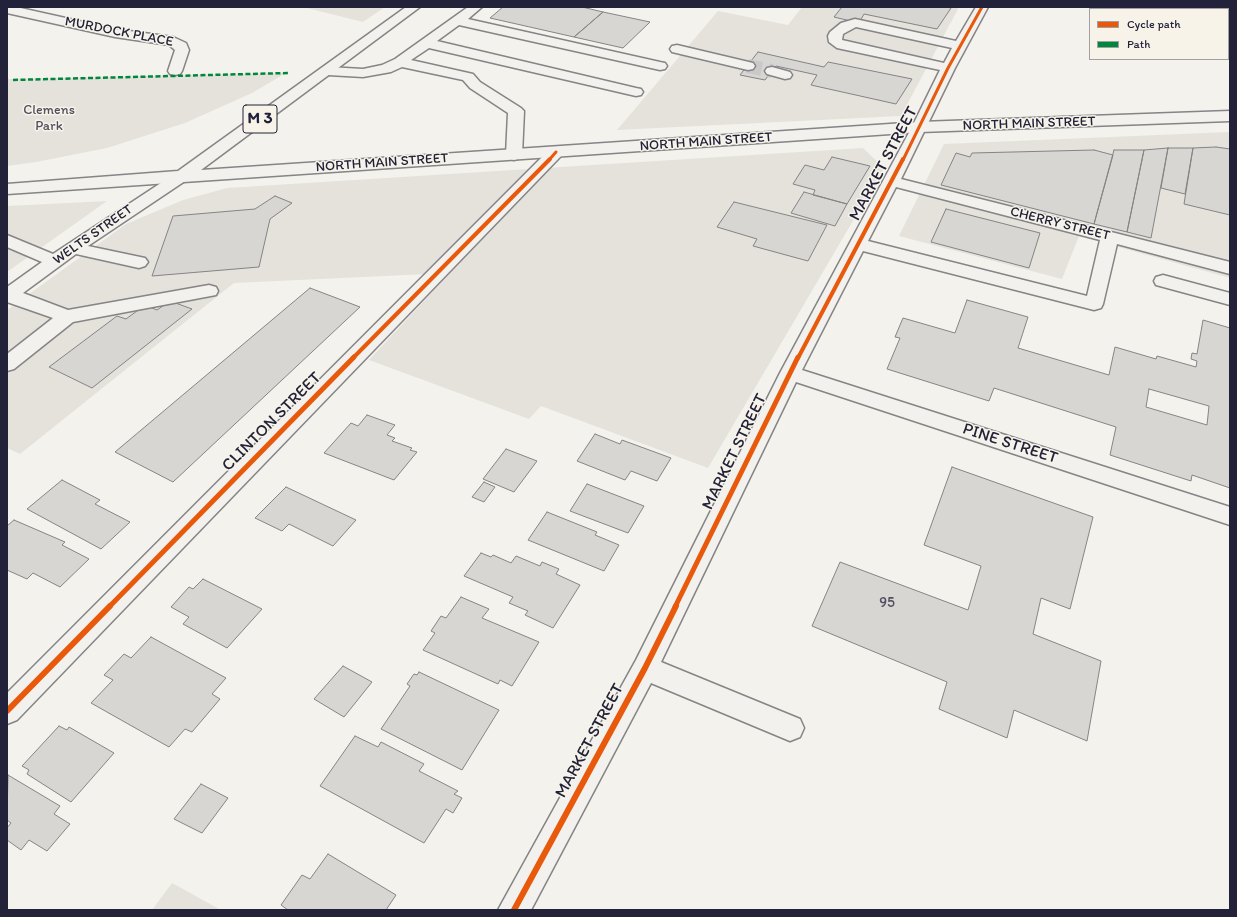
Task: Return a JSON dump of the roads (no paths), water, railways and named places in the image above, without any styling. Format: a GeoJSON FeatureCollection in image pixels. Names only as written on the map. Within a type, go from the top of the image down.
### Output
{"type":"FeatureCollection","features":[{"type":"Feature","properties":{"kind":"street","name":"M 3"},"geometry":{"type":"LineString","coordinates":[[182,176],[414,7]]}},
{"type":"Feature","properties":{"kind":"street"},"geometry":{"type":"LineString","coordinates":[[328,71],[363,73],[386,69],[400,62],[476,7]]}},
{"type":"Feature","properties":{"kind":"street","name":"MARKET STREET"},"geometry":{"type":"LineString","coordinates":[[514,910],[645,668],[790,373],[920,127],[948,68],[982,7]]}},
{"type":"Feature","properties":{"kind":"street","name":"MURDOCK PLACE"},"geometry":{"type":"LineString","coordinates":[[7,9],[115,33],[173,41],[181,46],[182,50],[175,71]]}},
{"type":"Feature","properties":{"kind":"street"},"geometry":{"type":"LineString","coordinates":[[458,21],[660,66]]}},
{"type":"Feature","properties":{"kind":"street"},"geometry":{"type":"LineString","coordinates":[[948,68],[842,45],[836,42],[835,36],[837,32],[854,23],[961,46]]}},
{"type":"Feature","properties":{"kind":"street"},"geometry":{"type":"LineString","coordinates":[[427,43],[636,92]]}},
{"type":"Feature","properties":{"kind":"street"},"geometry":{"type":"LineString","coordinates":[[676,49],[748,66]]}},
{"type":"Feature","properties":{"kind":"street"},"geometry":{"type":"LineString","coordinates":[[400,62],[468,77],[475,85],[516,111],[514,155]]}},
{"type":"Feature","properties":{"kind":"street","name":"NORTH MAIN STREET"},"geometry":{"type":"LineString","coordinates":[[7,189],[920,127],[1230,116]]}},
{"type":"Feature","properties":{"kind":"street","name":"CLINTON STREET"},"geometry":{"type":"LineString","coordinates":[[7,711],[556,152]]}},
{"type":"Feature","properties":{"kind":"street","name":"WELTS STREET"},"geometry":{"type":"LineString","coordinates":[[8,296],[72,248],[182,176]]}},
{"type":"Feature","properties":{"kind":"street","name":"CHERRY STREET"},"geometry":{"type":"LineString","coordinates":[[891,181],[1230,268]]}},
{"type":"Feature","properties":{"kind":"street"},"geometry":{"type":"LineString","coordinates":[[858,244],[1094,304],[1110,237]]}},
{"type":"Feature","properties":{"kind":"street"},"geometry":{"type":"LineString","coordinates":[[7,240],[55,261]]}},
{"type":"Feature","properties":{"kind":"street"},"geometry":{"type":"LineString","coordinates":[[72,248],[139,262]]}},
{"type":"Feature","properties":{"kind":"street"},"geometry":{"type":"LineString","coordinates":[[1164,281],[1230,299]]}},
{"type":"Feature","properties":{"kind":"street"},"geometry":{"type":"LineString","coordinates":[[7,364],[67,317],[209,291]]}},
{"type":"Feature","properties":{"kind":"street"},"geometry":{"type":"LineString","coordinates":[[8,296],[67,317]]}},
{"type":"Feature","properties":{"kind":"street","name":"PINE STREET"},"geometry":{"type":"LineString","coordinates":[[790,373],[1230,516]]}},
{"type":"Feature","properties":{"kind":"street"},"geometry":{"type":"LineString","coordinates":[[645,668],[790,728]]}},
{"type":"Feature","properties":{"kind":"tunnel"},"geometry":{"type":"LineString","coordinates":[[748,66],[772,71]]}},
{"type":"Feature","properties":{"kind":"park label","name":"Clemens Park"},"geometry":{"type":"Point","coordinates":[49,118]}}]}
